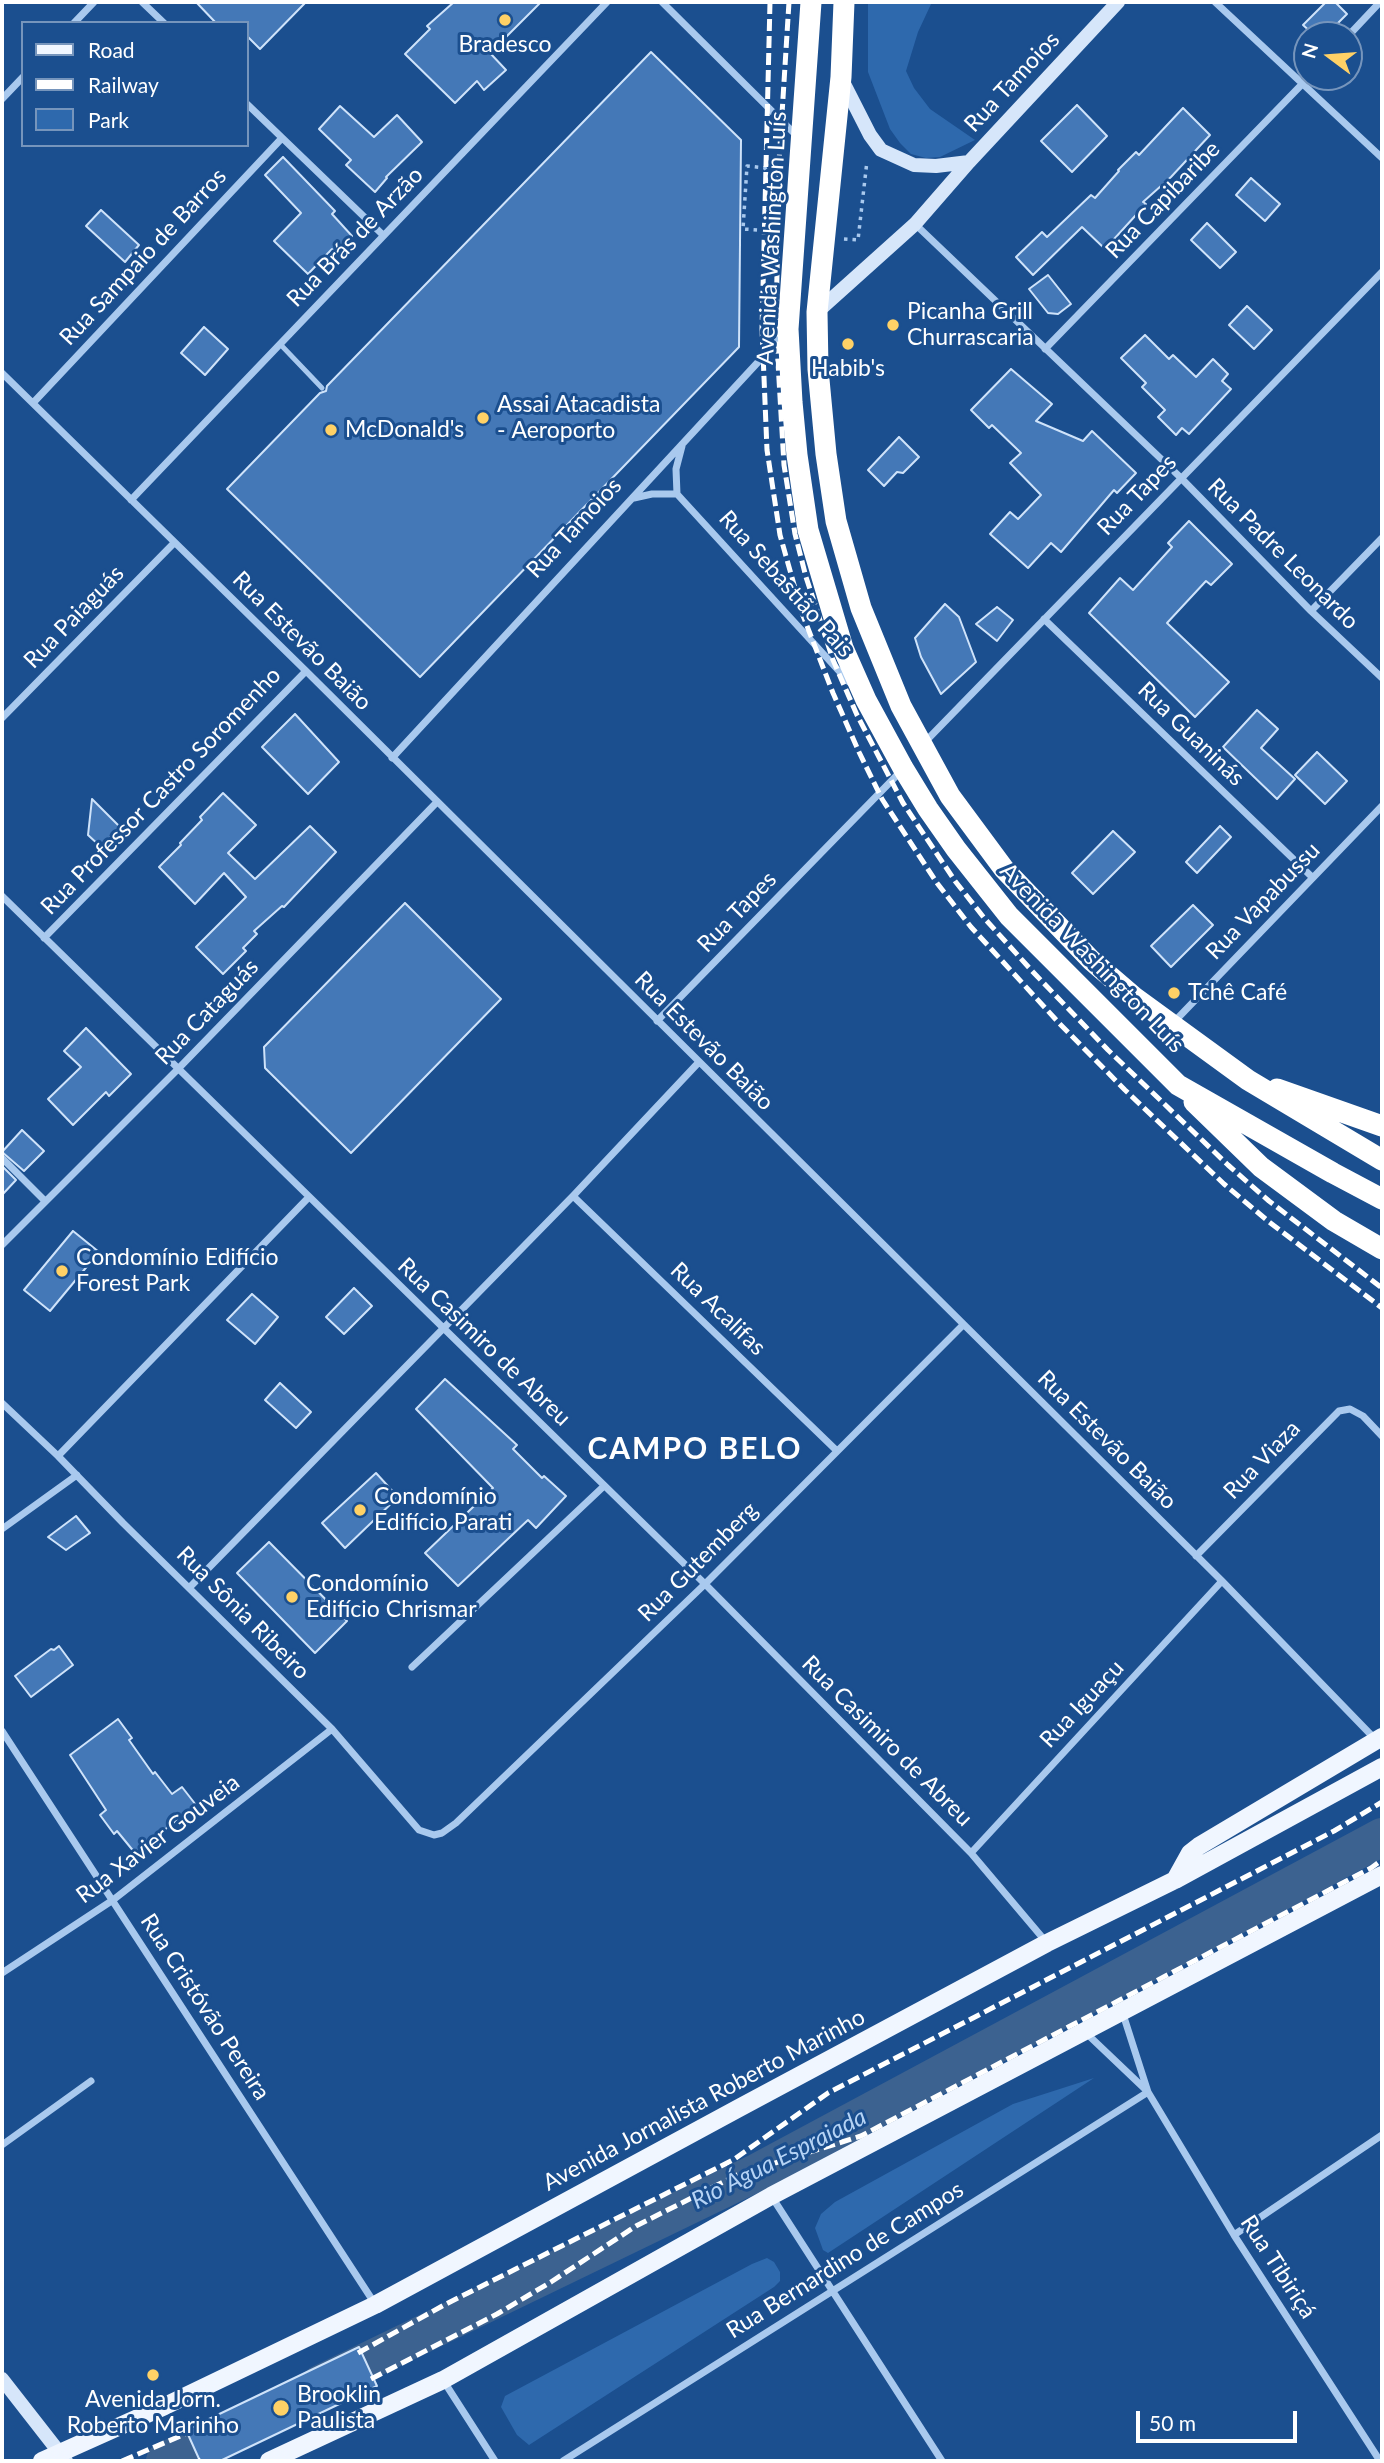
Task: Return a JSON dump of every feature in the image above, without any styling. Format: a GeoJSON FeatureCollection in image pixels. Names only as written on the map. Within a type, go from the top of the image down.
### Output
{"type":"FeatureCollection","features":[{"type":"Feature","properties":{"kind":"highway","name":"Avenida Washington Luís"},"geometry":{"type":"LineString","coordinates":[[811,2],[788,329],[797,455],[808,530],[827,600],[843,648],[866,700],[903,768],[956,849],[1009,916],[1178,1085],[1382,1199]]}},
{"type":"Feature","properties":{"kind":"highway","name":"Avenida Washington Luís"},"geometry":{"type":"LineString","coordinates":[[844,2],[841,78],[817,312],[818,369],[836,522],[861,608],[880,658],[921,746],[950,796],[1004,869],[1091,960],[1134,998],[1248,1080],[1382,1160]]}},
{"type":"Feature","properties":{"kind":"highway"},"geometry":{"type":"LineString","coordinates":[[1248,1080],[1310,1099],[1382,1126]]}},
{"type":"Feature","properties":{"kind":"highway"},"geometry":{"type":"LineString","coordinates":[[1178,1085],[1261,1167],[1334,1222],[1382,1249]]}},
{"type":"Feature","properties":{"kind":"main road","name":"Rua Tamoios"},"geometry":{"type":"LineString","coordinates":[[817,312],[915,224],[1118,2]]}},
{"type":"Feature","properties":{"kind":"main road"},"geometry":{"type":"LineString","coordinates":[[841,78],[870,135],[881,150]]}},
{"type":"Feature","properties":{"kind":"main road","name":"Rua Tamoios"},"geometry":{"type":"LineString","coordinates":[[881,150],[914,165],[936,166],[969,162]]}},
{"type":"Feature","properties":{"kind":"main road"},"geometry":{"type":"LineString","coordinates":[[1175,1880],[1190,1853],[1199,1846],[1379,1738]]}},
{"type":"Feature","properties":{"kind":"main road","name":"Avenida Jornalista Roberto Marinho"},"geometry":{"type":"LineString","coordinates":[[42,2461],[63,2458],[375,2305],[1047,1943],[1175,1880],[1382,1767]]}},
{"type":"Feature","properties":{"kind":"main road"},"geometry":{"type":"LineString","coordinates":[[269,2461],[443,2380],[771,2196],[1382,1875]]}},
{"type":"Feature","properties":{"kind":"main road"},"geometry":{"type":"LineString","coordinates":[[2,2379],[63,2458]]}},
{"type":"Feature","properties":{"kind":"street"},"geometry":{"type":"LineString","coordinates":[[76,21],[94,2]]}},
{"type":"Feature","properties":{"kind":"street"},"geometry":{"type":"LineString","coordinates":[[142,2],[162,21]]}},
{"type":"Feature","properties":{"kind":"street","name":"Rua Brás de Arzão"},"geometry":{"type":"LineString","coordinates":[[131,500],[607,2]]}},
{"type":"Feature","properties":{"kind":"street"},"geometry":{"type":"LineString","coordinates":[[662,2],[802,141]]}},
{"type":"Feature","properties":{"kind":"street"},"geometry":{"type":"LineString","coordinates":[[1214,2],[1293,76]]}},
{"type":"Feature","properties":{"kind":"street"},"geometry":{"type":"LineString","coordinates":[[1362,21],[1380,2]]}},
{"type":"Feature","properties":{"kind":"street"},"geometry":{"type":"LineString","coordinates":[[2,99],[21,79]]}},
{"type":"Feature","properties":{"kind":"street","name":"Rua Capibaribe"},"geometry":{"type":"LineString","coordinates":[[1045,349],[1295,91]]}},
{"type":"Feature","properties":{"kind":"street"},"geometry":{"type":"LineString","coordinates":[[1310,91],[1382,158]]}},
{"type":"Feature","properties":{"kind":"street"},"geometry":{"type":"LineString","coordinates":[[248,105],[383,235]]}},
{"type":"Feature","properties":{"kind":"street","name":"Rua Sampaio de Barros"},"geometry":{"type":"LineString","coordinates":[[33,403],[282,138]]}},
{"type":"Feature","properties":{"kind":"street","name":"Rua Padre Leonardo"},"geometry":{"type":"LineString","coordinates":[[915,224],[1180,477],[1311,611],[1382,678]]}},
{"type":"Feature","properties":{"kind":"street","name":"Rua Tapes"},"geometry":{"type":"LineString","coordinates":[[921,746],[1382,272]]}},
{"type":"Feature","properties":{"kind":"street","name":"Rua Tamoios"},"geometry":{"type":"LineString","coordinates":[[392,758],[788,329]]}},
{"type":"Feature","properties":{"kind":"street","name":"Rua Estevão Baião"},"geometry":{"type":"LineString","coordinates":[[2,373],[306,671],[1379,1738]]}},
{"type":"Feature","properties":{"kind":"street"},"geometry":{"type":"LineString","coordinates":[[633,498],[652,494],[677,494],[676,469],[682,445]]}},
{"type":"Feature","properties":{"kind":"street","name":"Rua Sebastião Pais"},"geometry":{"type":"LineString","coordinates":[[677,494],[866,700]]}},
{"type":"Feature","properties":{"kind":"street"},"geometry":{"type":"LineString","coordinates":[[1311,611],[1382,538]]}},
{"type":"Feature","properties":{"kind":"street","name":"Rua Paiaguás"},"geometry":{"type":"LineString","coordinates":[[2,718],[174,543]]}},
{"type":"Feature","properties":{"kind":"street","name":"Rua Guaninás"},"geometry":{"type":"LineString","coordinates":[[1044,619],[1312,877]]}},
{"type":"Feature","properties":{"kind":"street","name":"Rua Professor Castro Soromenho"},"geometry":{"type":"LineString","coordinates":[[44,937],[306,671]]}},
{"type":"Feature","properties":{"kind":"street","name":"Rua Tapes"},"geometry":{"type":"LineString","coordinates":[[657,1021],[903,768]]}},
{"type":"Feature","properties":{"kind":"street","name":"Rua Cataguás"},"geometry":{"type":"LineString","coordinates":[[2,1245],[178,1069],[437,802]]}},
{"type":"Feature","properties":{"kind":"street","name":"Rua Vapabussu"},"geometry":{"type":"LineString","coordinates":[[1173,1024],[1382,806]]}},
{"type":"Feature","properties":{"kind":"street","name":"Rua Casimiro de Abreu"},"geometry":{"type":"LineString","coordinates":[[2,896],[705,1584],[971,1853],[1047,1943]]}},
{"type":"Feature","properties":{"kind":"street"},"geometry":{"type":"LineString","coordinates":[[190,1587],[573,1196],[698,1062]]}},
{"type":"Feature","properties":{"kind":"street"},"geometry":{"type":"LineString","coordinates":[[2,1158],[45,1201]]}},
{"type":"Feature","properties":{"kind":"street","name":"Rua Acalifas"},"geometry":{"type":"LineString","coordinates":[[573,1196],[836,1450]]}},
{"type":"Feature","properties":{"kind":"street"},"geometry":{"type":"LineString","coordinates":[[58,1455],[309,1197]]}},
{"type":"Feature","properties":{"kind":"street","name":"Rua Gutemberg"},"geometry":{"type":"LineString","coordinates":[[456,1823],[705,1584],[963,1325]]}},
{"type":"Feature","properties":{"kind":"street","name":"Rua Sônia Ribeiro"},"geometry":{"type":"LineString","coordinates":[[2,1403],[58,1455],[123,1523],[332,1729],[419,1830],[434,1835],[456,1823]]}},
{"type":"Feature","properties":{"kind":"street","name":"Rua Viaza"},"geometry":{"type":"LineString","coordinates":[[1196,1556],[1339,1411],[1350,1409],[1363,1416],[1382,1436]]}},
{"type":"Feature","properties":{"kind":"street"},"geometry":{"type":"LineString","coordinates":[[2,1529],[77,1475]]}},
{"type":"Feature","properties":{"kind":"street"},"geometry":{"type":"LineString","coordinates":[[412,1667],[604,1486]]}},
{"type":"Feature","properties":{"kind":"street","name":"Rua Iguaçu"},"geometry":{"type":"LineString","coordinates":[[971,1853],[1222,1581]]}},
{"type":"Feature","properties":{"kind":"street","name":"Rua Xavier Gouveia"},"geometry":{"type":"LineString","coordinates":[[2,1973],[113,1900],[332,1729]]}},
{"type":"Feature","properties":{"kind":"street","name":"Rua Cristóvão Pereira"},"geometry":{"type":"LineString","coordinates":[[2,1731],[375,2305]]}},
{"type":"Feature","properties":{"kind":"street","name":"Rua Tibiriçá"},"geometry":{"type":"LineString","coordinates":[[1122,2010],[1148,2092],[1234,2235],[1380,2461]]}},
{"type":"Feature","properties":{"kind":"street","name":"Rua Tibiriçá"},"geometry":{"type":"LineString","coordinates":[[1084,2031],[1148,2092]]}},
{"type":"Feature","properties":{"kind":"street"},"geometry":{"type":"LineString","coordinates":[[2,2145],[91,2081]]}},
{"type":"Feature","properties":{"kind":"street","name":"Rua Bernardino de Campos"},"geometry":{"type":"LineString","coordinates":[[563,2461],[1148,2092]]}},
{"type":"Feature","properties":{"kind":"street"},"geometry":{"type":"LineString","coordinates":[[1234,2235],[1382,2135]]}},
{"type":"Feature","properties":{"kind":"street"},"geometry":{"type":"LineString","coordinates":[[771,2196],[942,2461]]}},
{"type":"Feature","properties":{"kind":"street"},"geometry":{"type":"LineString","coordinates":[[443,2380],[495,2461]]}},
{"type":"Feature","properties":{"kind":"lane"},"geometry":{"type":"LineString","coordinates":[[280,344],[323,388]]}},
{"type":"Feature","properties":{"kind":"path"},"geometry":{"type":"LineString","coordinates":[[864,188],[866,162],[881,150]]}},
{"type":"Feature","properties":{"kind":"path"},"geometry":{"type":"LineString","coordinates":[[754,229],[743,229],[747,166],[765,168],[777,186],[798,192]]}},
{"type":"Feature","properties":{"kind":"green space"},"geometry":{"type":"Polygon","coordinates":[[[868,2],[932,2],[918,32],[906,71],[914,88],[930,109],[975,140],[940,157],[926,158],[911,154],[900,143],[890,129],[868,72],[868,2]]]}},
{"type":"Feature","properties":{"kind":"green space"},"geometry":{"type":"Polygon","coordinates":[[[1094,2078],[828,2253],[823,2250],[815,2228],[821,2214],[835,2202],[1013,2104],[1094,2078]]]}},
{"type":"Feature","properties":{"kind":"green space"},"geometry":{"type":"Polygon","coordinates":[[[767,2258],[774,2262],[780,2272],[780,2281],[774,2287],[529,2445],[517,2435],[501,2407],[505,2396],[767,2258]]]}},
{"type":"Feature","properties":{"kind":"building"},"geometry":{"type":"Polygon","coordinates":[[[196,2],[306,2],[260,49],[248,37],[248,21],[214,21],[196,2]]]}},
{"type":"Feature","properties":{"kind":"building"},"geometry":{"type":"Polygon","coordinates":[[[454,2],[541,2],[490,53],[506,70],[484,90],[477,81],[455,103],[405,54],[430,29],[427,26],[454,2]]]}},
{"type":"Feature","properties":{"kind":"building"},"geometry":{"type":"Polygon","coordinates":[[[1326,2],[1335,2],[1347,14],[1340,21],[1307,21],[1326,2]]]}},
{"type":"Feature","properties":{"kind":"building","name":"Assai Atacadista - Aeroporto"},"geometry":{"type":"Polygon","coordinates":[[[651,52],[741,140],[739,347],[420,677],[227,489],[320,393],[326,391],[327,386],[651,52]]]}},
{"type":"Feature","properties":{"kind":"building"},"geometry":{"type":"Polygon","coordinates":[[[1077,105],[1107,136],[1072,172],[1041,141],[1077,105]]]}},
{"type":"Feature","properties":{"kind":"building"},"geometry":{"type":"Polygon","coordinates":[[[340,106],[374,137],[397,115],[422,142],[386,177],[375,192],[346,165],[351,160],[319,129],[340,106]]]}},
{"type":"Feature","properties":{"kind":"building"},"geometry":{"type":"Polygon","coordinates":[[[1183,108],[1210,135],[1171,177],[1143,202],[1146,204],[1105,249],[1082,227],[1033,275],[1016,257],[1042,232],[1047,237],[1091,195],[1095,198],[1118,170],[1136,152],[1139,155],[1183,108]]]}},
{"type":"Feature","properties":{"kind":"building"},"geometry":{"type":"Polygon","coordinates":[[[283,157],[335,211],[332,214],[352,236],[334,252],[332,249],[308,274],[274,241],[301,213],[265,175],[283,157]]]}},
{"type":"Feature","properties":{"kind":"building"},"geometry":{"type":"Polygon","coordinates":[[[1251,178],[1280,204],[1265,221],[1236,195],[1251,178]]]}},
{"type":"Feature","properties":{"kind":"building"},"geometry":{"type":"Polygon","coordinates":[[[101,210],[139,245],[125,262],[86,226],[101,210]]]}},
{"type":"Feature","properties":{"kind":"building"},"geometry":{"type":"Polygon","coordinates":[[[1207,223],[1236,252],[1220,268],[1191,240],[1207,223]]]}},
{"type":"Feature","properties":{"kind":"building"},"geometry":{"type":"Polygon","coordinates":[[[1048,275],[1071,304],[1058,314],[1048,313],[1029,289],[1048,275]]]}},
{"type":"Feature","properties":{"kind":"building"},"geometry":{"type":"Polygon","coordinates":[[[1247,306],[1272,330],[1254,349],[1229,325],[1247,306]]]}},
{"type":"Feature","properties":{"kind":"building"},"geometry":{"type":"Polygon","coordinates":[[[204,327],[228,349],[205,375],[181,353],[204,327]]]}},
{"type":"Feature","properties":{"kind":"building"},"geometry":{"type":"Polygon","coordinates":[[[1145,335],[1169,359],[1173,355],[1196,377],[1213,359],[1228,374],[1222,381],[1231,389],[1189,434],[1182,428],[1176,435],[1158,417],[1165,410],[1142,387],[1146,383],[1121,358],[1145,335]]]}},
{"type":"Feature","properties":{"kind":"building"},"geometry":{"type":"Polygon","coordinates":[[[1011,369],[1052,404],[1036,421],[1083,441],[1092,431],[1136,473],[1117,493],[1114,490],[1061,552],[1051,543],[1028,568],[990,534],[1010,512],[1018,519],[1041,495],[1010,463],[1021,453],[992,425],[989,428],[971,410],[1011,369]]]}},
{"type":"Feature","properties":{"kind":"building"},"geometry":{"type":"Polygon","coordinates":[[[899,437],[919,457],[903,473],[897,472],[884,486],[868,470],[899,437]]]}},
{"type":"Feature","properties":{"kind":"building"},"geometry":{"type":"Polygon","coordinates":[[[1189,521],[1232,564],[1211,585],[1206,581],[1167,623],[1229,682],[1195,717],[1089,613],[1120,578],[1133,590],[1172,547],[1168,543],[1189,521]]]}},
{"type":"Feature","properties":{"kind":"building"},"geometry":{"type":"Polygon","coordinates":[[[945,604],[959,617],[976,662],[941,694],[921,657],[915,638],[945,604]]]}},
{"type":"Feature","properties":{"kind":"building"},"geometry":{"type":"Polygon","coordinates":[[[997,607],[1013,620],[997,641],[976,624],[997,607]]]}},
{"type":"Feature","properties":{"kind":"building"},"geometry":{"type":"Polygon","coordinates":[[[1257,710],[1278,729],[1261,748],[1295,779],[1277,799],[1223,747],[1257,710]]]}},
{"type":"Feature","properties":{"kind":"building"},"geometry":{"type":"Polygon","coordinates":[[[295,714],[339,762],[308,794],[262,747],[295,714]]]}},
{"type":"Feature","properties":{"kind":"building"},"geometry":{"type":"Polygon","coordinates":[[[1317,752],[1347,781],[1325,804],[1295,775],[1317,752]]]}},
{"type":"Feature","properties":{"kind":"building"},"geometry":{"type":"Polygon","coordinates":[[[223,793],[256,825],[228,853],[255,879],[310,826],[336,852],[284,907],[254,931],[257,934],[243,948],[246,951],[223,974],[196,947],[246,897],[224,873],[195,904],[159,867],[181,845],[202,820],[200,817],[223,793]]]}},
{"type":"Feature","properties":{"kind":"building"},"geometry":{"type":"Polygon","coordinates":[[[92,799],[120,827],[101,847],[88,835],[92,799]]]}},
{"type":"Feature","properties":{"kind":"building"},"geometry":{"type":"Polygon","coordinates":[[[1220,826],[1231,837],[1197,873],[1186,862],[1220,826]]]}},
{"type":"Feature","properties":{"kind":"building"},"geometry":{"type":"Polygon","coordinates":[[[1113,831],[1135,852],[1093,894],[1072,873],[1113,831]]]}},
{"type":"Feature","properties":{"kind":"building"},"geometry":{"type":"Polygon","coordinates":[[[405,903],[501,999],[351,1153],[265,1068],[264,1047],[405,903]]]}},
{"type":"Feature","properties":{"kind":"building"},"geometry":{"type":"Polygon","coordinates":[[[1193,905],[1213,925],[1171,967],[1151,946],[1193,905]]]}},
{"type":"Feature","properties":{"kind":"building"},"geometry":{"type":"Polygon","coordinates":[[[86,1028],[131,1074],[109,1096],[106,1092],[73,1125],[48,1099],[81,1067],[64,1051],[86,1028]]]}},
{"type":"Feature","properties":{"kind":"building"},"geometry":{"type":"Polygon","coordinates":[[[22,1130],[44,1151],[24,1171],[2,1152],[22,1130]]]}},
{"type":"Feature","properties":{"kind":"building"},"geometry":{"type":"Polygon","coordinates":[[[2,1166],[16,1180],[2,1195],[2,1166]]]}},
{"type":"Feature","properties":{"kind":"building","name":"Condomínio Edifício Forest Park"},"geometry":{"type":"Polygon","coordinates":[[[73,1231],[99,1252],[50,1311],[24,1290],[73,1231]]]}},
{"type":"Feature","properties":{"kind":"building"},"geometry":{"type":"Polygon","coordinates":[[[354,1288],[372,1306],[344,1334],[326,1317],[354,1288]]]}},
{"type":"Feature","properties":{"kind":"building"},"geometry":{"type":"Polygon","coordinates":[[[252,1294],[278,1317],[255,1344],[227,1320],[252,1294]]]}},
{"type":"Feature","properties":{"kind":"building"},"geometry":{"type":"Polygon","coordinates":[[[445,1379],[517,1445],[513,1449],[542,1478],[544,1476],[566,1496],[536,1528],[528,1520],[458,1586],[425,1553],[493,1488],[416,1409],[445,1379]]]}},
{"type":"Feature","properties":{"kind":"building"},"geometry":{"type":"Polygon","coordinates":[[[280,1383],[311,1412],[296,1428],[265,1400],[280,1383]]]}},
{"type":"Feature","properties":{"kind":"building","name":"Condomínio Edifício Parati"},"geometry":{"type":"Polygon","coordinates":[[[376,1473],[398,1497],[345,1548],[322,1523],[376,1473]]]}},
{"type":"Feature","properties":{"kind":"building"},"geometry":{"type":"Polygon","coordinates":[[[76,1516],[90,1533],[66,1550],[48,1537],[76,1516]]]}},
{"type":"Feature","properties":{"kind":"building","name":"Condomínio Edifício Chrismar"},"geometry":{"type":"Polygon","coordinates":[[[269,1542],[347,1621],[315,1653],[237,1573],[269,1542]]]}},
{"type":"Feature","properties":{"kind":"building"},"geometry":{"type":"Polygon","coordinates":[[[59,1646],[73,1665],[31,1697],[15,1676],[59,1646]]]}},
{"type":"Feature","properties":{"kind":"building"},"geometry":{"type":"Polygon","coordinates":[[[118,1719],[153,1774],[155,1772],[172,1794],[182,1787],[196,1805],[135,1853],[117,1831],[114,1834],[100,1815],[106,1810],[70,1755],[118,1719]]]}},
{"type":"Feature","properties":{"kind":"building","name":"Brooklin Paulista"},"geometry":{"type":"Polygon","coordinates":[[[359,2347],[377,2386],[220,2461],[200,2461],[186,2430],[359,2347]]]}},
{"type":"Feature","properties":{"kind":"waterway","name":"Rio Água Espraiada"},"geometry":{"type":"LineString","coordinates":[[320,2384],[758,2172],[1382,1837]]}},
{"type":"Feature","properties":{"kind":"waterway","name":"Rio Água Espraiada"},"geometry":{"type":"LineString","coordinates":[[165,2461],[241,2424]]}},
{"type":"Feature","properties":{"kind":"railway"},"geometry":{"type":"LineString","coordinates":[[770,2],[762,329],[767,450],[780,535],[802,613],[859,752],[882,799],[937,883],[971,927],[1059,1023],[1224,1184],[1382,1308]]}},
{"type":"Feature","properties":{"kind":"railway"},"geometry":{"type":"LineString","coordinates":[[789,2],[779,162],[776,328],[784,465],[795,534],[806,577],[833,660],[857,715],[903,803],[955,881],[1033,972],[1108,1050],[1228,1165],[1269,1201],[1382,1288]]}},
{"type":"Feature","properties":{"kind":"railway"},"geometry":{"type":"LineString","coordinates":[[358,2353],[444,2305],[733,2160],[828,2093],[1334,1831],[1382,1802]]}},
{"type":"Feature","properties":{"kind":"railway"},"geometry":{"type":"LineString","coordinates":[[371,2379],[497,2314],[636,2226],[737,2175],[861,2136],[1382,1860]]}},
{"type":"Feature","properties":{"kind":"railway"},"geometry":{"type":"LineString","coordinates":[[122,2461],[185,2434]]}},
{"type":"Feature","properties":{"kind":"place","name":"Bradesco"},"geometry":{"type":"Point","coordinates":[505,20]}},
{"type":"Feature","properties":{"kind":"place","name":"Picanha Grill Churrascaria"},"geometry":{"type":"Point","coordinates":[893,325]}},
{"type":"Feature","properties":{"kind":"place","name":"Habib's"},"geometry":{"type":"Point","coordinates":[848,344]}},
{"type":"Feature","properties":{"kind":"place","name":"Assai Atacadista - Aeroporto"},"geometry":{"type":"Point","coordinates":[483,418]}},
{"type":"Feature","properties":{"kind":"place","name":"McDonald's"},"geometry":{"type":"Point","coordinates":[331,430]}},
{"type":"Feature","properties":{"kind":"place","name":"Tchê Café"},"geometry":{"type":"Point","coordinates":[1174,993]}},
{"type":"Feature","properties":{"kind":"place","name":"Condomínio Edifício Forest Park"},"geometry":{"type":"Point","coordinates":[62,1271]}},
{"type":"Feature","properties":{"kind":"place","name":"Condomínio Edifício Parati"},"geometry":{"type":"Point","coordinates":[360,1510]}},
{"type":"Feature","properties":{"kind":"place","name":"Condomínio Edifício Chrismar"},"geometry":{"type":"Point","coordinates":[292,1597]}},
{"type":"Feature","properties":{"kind":"place","name":"Avenida Jorn. Roberto Marinho"},"geometry":{"type":"Point","coordinates":[153,2375]}},
{"type":"Feature","properties":{"kind":"place","name":"Brooklin Paulista"},"geometry":{"type":"Point","coordinates":[281,2408]}},
{"type":"Feature","properties":{"kind":"district","name":"CAMPO BELO"},"geometry":{"type":"Point","coordinates":[695,1449]}}]}
